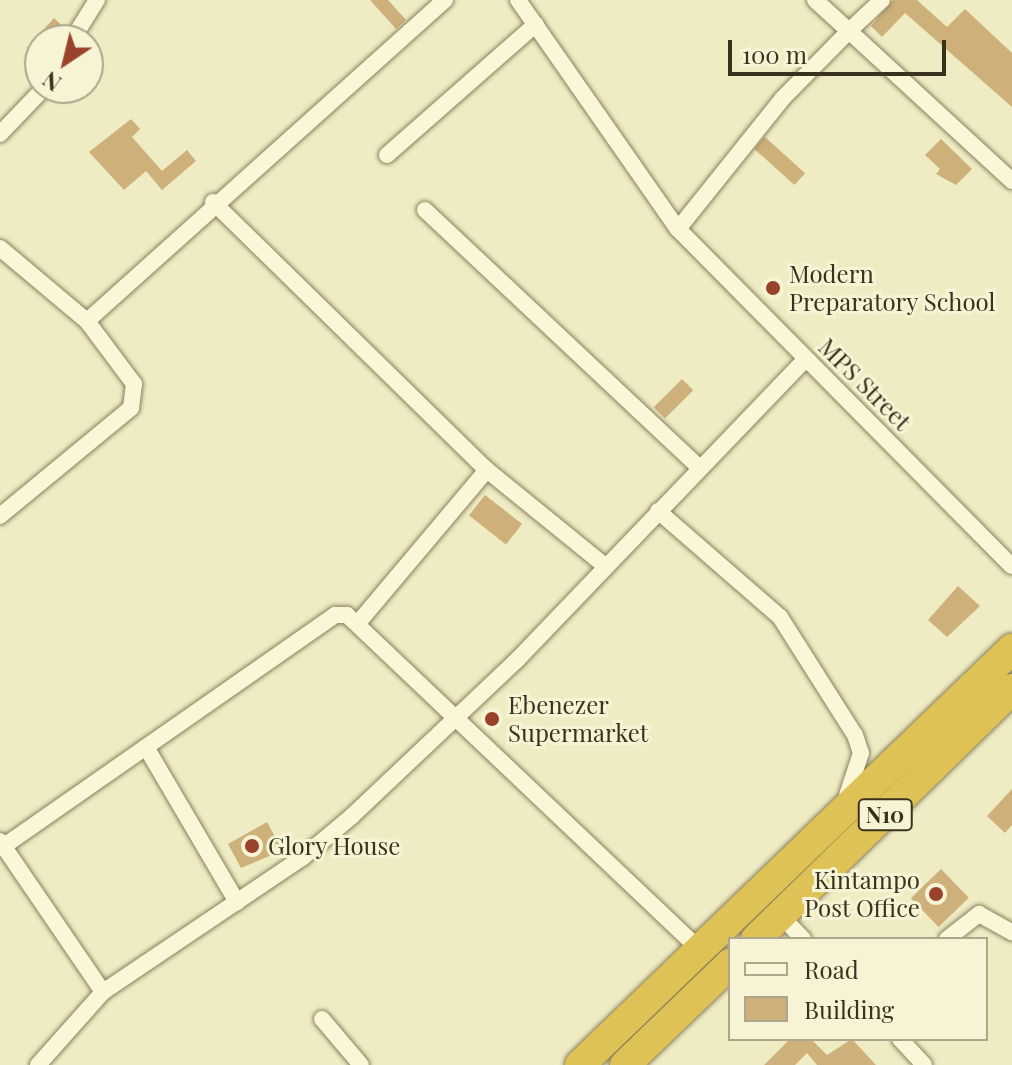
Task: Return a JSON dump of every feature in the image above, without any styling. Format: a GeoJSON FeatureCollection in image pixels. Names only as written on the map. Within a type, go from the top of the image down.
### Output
{"type":"FeatureCollection","features":[{"type":"Feature","properties":{"kind":"highway","name":"N10"},"geometry":{"type":"LineString","coordinates":[[757,937],[770,905],[832,821],[1012,649]]}},
{"type":"Feature","properties":{"kind":"highway","name":"N10"},"geometry":{"type":"LineString","coordinates":[[580,1065],[698,948],[770,905],[1012,689]]}},
{"type":"Feature","properties":{"kind":"highway"},"geometry":{"type":"LineString","coordinates":[[625,1065],[728,966]]}},
{"type":"Feature","properties":{"kind":"street"},"geometry":{"type":"LineString","coordinates":[[82,24],[97,0]]}},
{"type":"Feature","properties":{"kind":"street"},"geometry":{"type":"LineString","coordinates":[[87,321],[213,202],[445,0]]}},
{"type":"Feature","properties":{"kind":"street","name":"MPS Street"},"geometry":{"type":"LineString","coordinates":[[518,0],[678,229],[1012,566]]}},
{"type":"Feature","properties":{"kind":"street"},"geometry":{"type":"LineString","coordinates":[[815,0],[1012,181]]}},
{"type":"Feature","properties":{"kind":"street"},"geometry":{"type":"LineString","coordinates":[[678,229],[782,99],[882,0]]}},
{"type":"Feature","properties":{"kind":"street"},"geometry":{"type":"LineString","coordinates":[[387,155],[536,24]]}},
{"type":"Feature","properties":{"kind":"street"},"geometry":{"type":"LineString","coordinates":[[0,134],[29,104]]}},
{"type":"Feature","properties":{"kind":"street"},"geometry":{"type":"LineString","coordinates":[[213,202],[487,470],[605,566]]}},
{"type":"Feature","properties":{"kind":"street"},"geometry":{"type":"LineString","coordinates":[[425,210],[698,466]]}},
{"type":"Feature","properties":{"kind":"street"},"geometry":{"type":"LineString","coordinates":[[0,248],[87,321],[134,384],[131,408],[0,516]]}},
{"type":"Feature","properties":{"kind":"street"},"geometry":{"type":"LineString","coordinates":[[38,1065],[103,992],[302,858],[457,717],[698,466],[806,359]]}},
{"type":"Feature","properties":{"kind":"street"},"geometry":{"type":"LineString","coordinates":[[358,623],[487,470]]}},
{"type":"Feature","properties":{"kind":"street"},"geometry":{"type":"LineString","coordinates":[[658,511],[760,594],[855,735],[858,775],[832,821]]}},
{"type":"Feature","properties":{"kind":"street"},"geometry":{"type":"LineString","coordinates":[[103,992],[2,844],[335,615],[358,623],[698,948]]}},
{"type":"Feature","properties":{"kind":"street"},"geometry":{"type":"LineString","coordinates":[[146,747],[237,902]]}},
{"type":"Feature","properties":{"kind":"street"},"geometry":{"type":"LineString","coordinates":[[770,905],[801,937]]}},
{"type":"Feature","properties":{"kind":"street"},"geometry":{"type":"LineString","coordinates":[[950,937],[979,914],[1012,932]]}},
{"type":"Feature","properties":{"kind":"street"},"geometry":{"type":"LineString","coordinates":[[322,1019],[361,1065]]}},
{"type":"Feature","properties":{"kind":"street"},"geometry":{"type":"LineString","coordinates":[[902,1041],[924,1065]]}},
{"type":"Feature","properties":{"kind":"building"},"geometry":{"type":"Polygon","coordinates":[[[370,0],[388,0],[406,20],[396,29],[370,0]]]}},
{"type":"Feature","properties":{"kind":"building"},"geometry":{"type":"Polygon","coordinates":[[[893,0],[917,0],[947,27],[965,9],[1012,53],[1012,107],[905,13],[882,37],[871,26],[893,0]]]}},
{"type":"Feature","properties":{"kind":"building"},"geometry":{"type":"Polygon","coordinates":[[[131,119],[140,129],[132,137],[162,171],[187,150],[196,161],[162,190],[146,171],[124,190],[89,152],[131,119]]]}},
{"type":"Feature","properties":{"kind":"building"},"geometry":{"type":"Polygon","coordinates":[[[765,137],[805,173],[794,185],[754,149],[765,137]]]}},
{"type":"Feature","properties":{"kind":"building"},"geometry":{"type":"Polygon","coordinates":[[[941,139],[972,169],[956,185],[936,174],[940,169],[925,155],[941,139]]]}},
{"type":"Feature","properties":{"kind":"building"},"geometry":{"type":"Polygon","coordinates":[[[682,379],[693,390],[665,419],[654,407],[682,379]]]}},
{"type":"Feature","properties":{"kind":"building"},"geometry":{"type":"Polygon","coordinates":[[[485,495],[522,524],[506,544],[469,515],[485,495]]]}},
{"type":"Feature","properties":{"kind":"building"},"geometry":{"type":"Polygon","coordinates":[[[958,586],[980,606],[947,637],[928,620],[958,586]]]}},
{"type":"Feature","properties":{"kind":"building"},"geometry":{"type":"Polygon","coordinates":[[[1012,789],[1012,825],[1005,833],[987,816],[1012,789]]]}},
{"type":"Feature","properties":{"kind":"building","name":"Glory House"},"geometry":{"type":"Polygon","coordinates":[[[267,822],[279,844],[274,854],[241,868],[228,844],[267,822]]]}},
{"type":"Feature","properties":{"kind":"building"},"geometry":{"type":"Polygon","coordinates":[[[941,869],[969,898],[939,927],[911,898],[941,869]]]}},
{"type":"Feature","properties":{"kind":"building"},"geometry":{"type":"Polygon","coordinates":[[[788,1041],[813,1041],[827,1055],[854,1041],[876,1065],[817,1065],[807,1053],[795,1065],[764,1065],[788,1041]]]}},
{"type":"Feature","properties":{"kind":"place","name":"Modern Preparatory School"},"geometry":{"type":"Point","coordinates":[773,288]}},
{"type":"Feature","properties":{"kind":"place","name":"Ebenezer Supermarket"},"geometry":{"type":"Point","coordinates":[492,719]}},
{"type":"Feature","properties":{"kind":"place","name":"Glory House"},"geometry":{"type":"Point","coordinates":[252,846]}},
{"type":"Feature","properties":{"kind":"place","name":"Kintampo Post Office"},"geometry":{"type":"Point","coordinates":[936,894]}}]}
